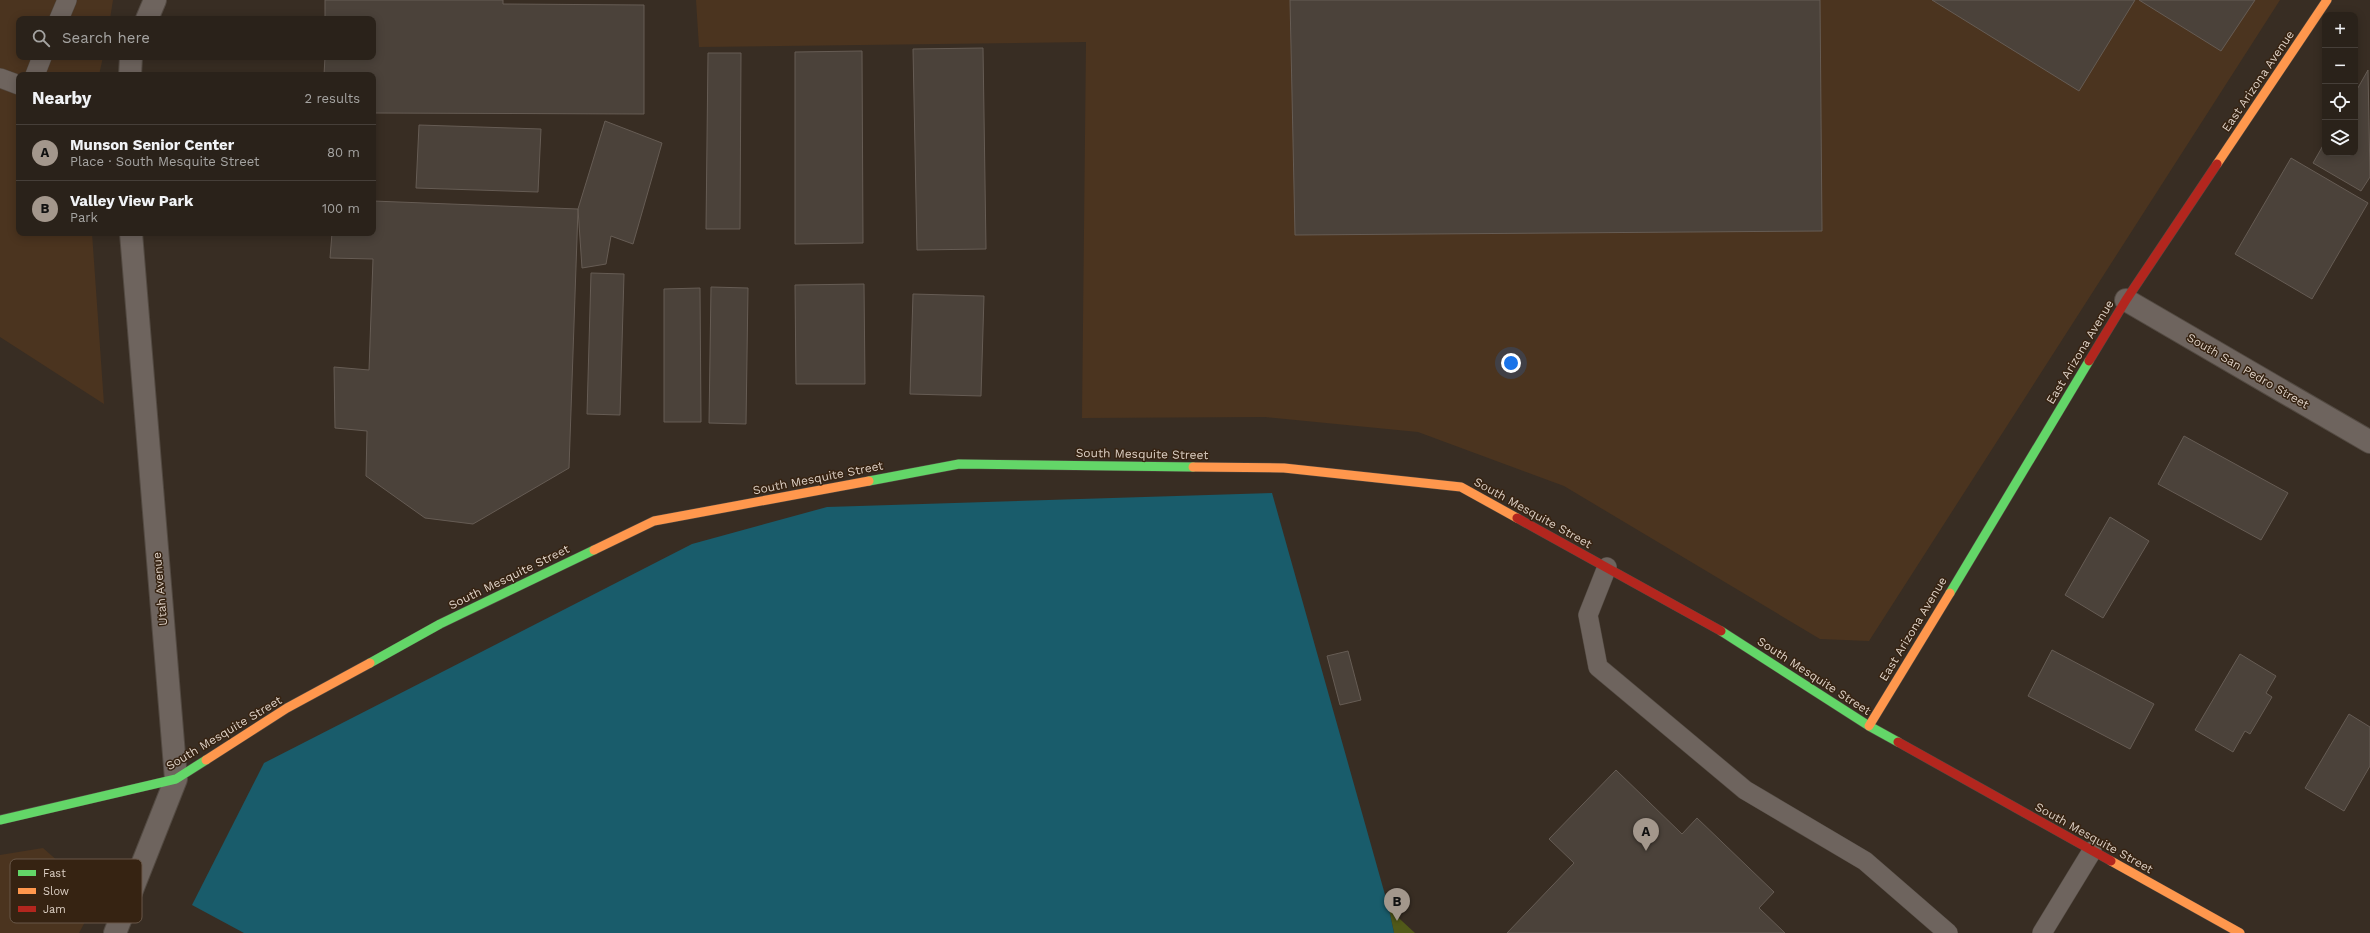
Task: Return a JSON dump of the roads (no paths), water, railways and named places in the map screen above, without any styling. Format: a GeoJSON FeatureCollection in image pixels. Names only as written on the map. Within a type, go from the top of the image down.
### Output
{"type":"FeatureCollection","features":[{"type":"Feature","properties":{"kind":"street"},"geometry":{"type":"LineString","coordinates":[[148,16],[155,0]]}},
{"type":"Feature","properties":{"kind":"street","name":"East Arizona Avenue"},"geometry":{"type":"LineString","coordinates":[[1869,726],[2126,300],[2327,0]]}},
{"type":"Feature","properties":{"kind":"street"},"geometry":{"type":"LineString","coordinates":[[130,72],[131,60]]}},
{"type":"Feature","properties":{"kind":"street","name":"Utah Avenue"},"geometry":{"type":"LineString","coordinates":[[131,236],[176,779],[142,865]]}},
{"type":"Feature","properties":{"kind":"street","name":"South San Pedro Street"},"geometry":{"type":"LineString","coordinates":[[2126,300],[2370,442]]}},
{"type":"Feature","properties":{"kind":"street","name":"South Mesquite Street"},"geometry":{"type":"LineString","coordinates":[[0,820],[176,779],[288,708],[440,624],[654,522],[959,464],[1284,468],[1460,487],[1703,619],[1869,726],[2240,933]]}},
{"type":"Feature","properties":{"kind":"street","name":"Utah Avenue"},"geometry":{"type":"LineString","coordinates":[[115,933],[119,923]]}},
{"type":"Feature","properties":{"kind":"lane"},"geometry":{"type":"LineString","coordinates":[[60,16],[67,0]]}},
{"type":"Feature","properties":{"kind":"lane"},"geometry":{"type":"LineString","coordinates":[[36,72],[41,60]]}},
{"type":"Feature","properties":{"kind":"lane"},"geometry":{"type":"LineString","coordinates":[[0,78],[16,85]]}},
{"type":"Feature","properties":{"kind":"lane"},"geometry":{"type":"LineString","coordinates":[[1607,567],[1588,616],[1598,667],[1745,790],[1865,861],[1948,933]]}},
{"type":"Feature","properties":{"kind":"lane"},"geometry":{"type":"LineString","coordinates":[[2042,933],[2092,851]]}},
{"type":"Feature","properties":{"kind":"water"},"geometry":{"type":"Polygon","coordinates":[[[1272,493],[1389,909],[1394,933],[244,933],[192,905],[264,763],[692,544],[827,507],[1272,493]]]}},
{"type":"Feature","properties":{"kind":"place","name":"Munson Senior Center"},"geometry":{"type":"Point","coordinates":[1646,851]}},
{"type":"Feature","properties":{"kind":"place","name":"Valley View Park"},"geometry":{"type":"Point","coordinates":[1397,921]}}]}
